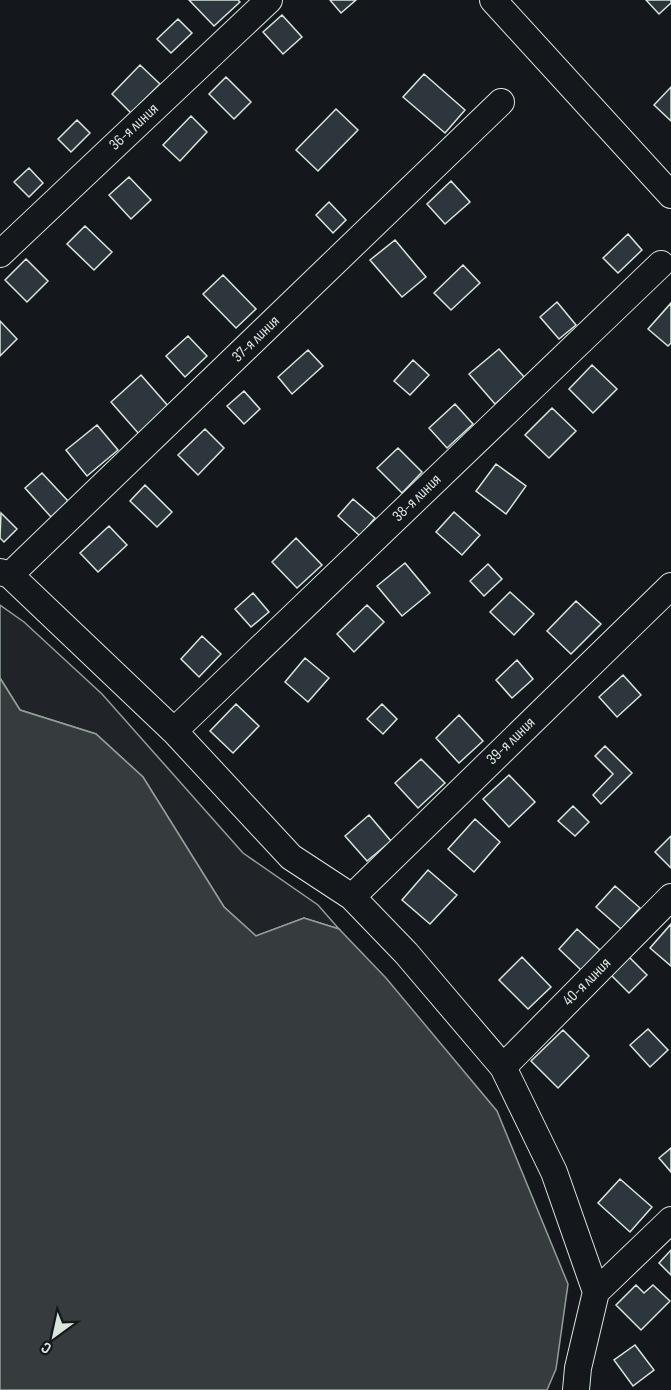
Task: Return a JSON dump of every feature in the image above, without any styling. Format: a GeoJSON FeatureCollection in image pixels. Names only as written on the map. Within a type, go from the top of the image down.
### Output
{"type":"FeatureCollection","features":[{"type":"Feature","properties":{"kind":"street","name":"36-я линия"},"geometry":{"type":"LineString","coordinates":[[0,254],[269,0]]}},
{"type":"Feature","properties":{"kind":"street"},"geometry":{"type":"LineString","coordinates":[[493,0],[667,181]]}},
{"type":"Feature","properties":{"kind":"street","name":"37-я линия"},"geometry":{"type":"LineString","coordinates":[[5,574],[501,102]]}},
{"type":"Feature","properties":{"kind":"street","name":"38-я линия"},"geometry":{"type":"LineString","coordinates":[[174,731],[661,264]]}},
{"type":"Feature","properties":{"kind":"street"},"geometry":{"type":"LineString","coordinates":[[5,574],[174,731],[291,857],[352,897],[406,953],[503,1068],[554,1172],[596,1292],[578,1368],[576,1390]]}},
{"type":"Feature","properties":{"kind":"street","name":"39-я линия"},"geometry":{"type":"LineString","coordinates":[[352,897],[671,586]]}},
{"type":"Feature","properties":{"kind":"street","name":"40-я линия"},"geometry":{"type":"LineString","coordinates":[[503,1068],[671,897]]}},
{"type":"Feature","properties":{"kind":"street"},"geometry":{"type":"LineString","coordinates":[[596,1292],[671,1220]]}},
{"type":"Feature","properties":{"kind":"shaded area"},"geometry":{"type":"Polygon","coordinates":[[[0,605],[24,622],[102,694],[243,853],[318,905],[339,929],[304,918],[256,936],[224,907],[143,777],[96,734],[20,710],[0,678],[0,605]]]}},
{"type":"Feature","properties":{"kind":"shaded area"},"geometry":{"type":"Polygon","coordinates":[[[0,678],[20,710],[96,734],[143,777],[224,907],[256,936],[304,918],[339,929],[386,978],[497,1111],[568,1284],[556,1369],[547,1390],[0,1390],[0,678]]]}},
{"type":"Feature","properties":{"kind":"building"},"geometry":{"type":"Polygon","coordinates":[[[189,0],[238,0],[240,2],[214,26],[189,0]]]}},
{"type":"Feature","properties":{"kind":"building"},"geometry":{"type":"Polygon","coordinates":[[[330,0],[356,0],[341,13],[330,0]]]}},
{"type":"Feature","properties":{"kind":"building"},"geometry":{"type":"Polygon","coordinates":[[[646,0],[671,0],[671,3],[659,14],[646,0]]]}},
{"type":"Feature","properties":{"kind":"building"},"geometry":{"type":"Polygon","coordinates":[[[282,15],[302,37],[283,54],[263,32],[282,15]]]}},
{"type":"Feature","properties":{"kind":"building"},"geometry":{"type":"Polygon","coordinates":[[[178,19],[192,33],[171,53],[157,39],[178,19]]]}},
{"type":"Feature","properties":{"kind":"building"},"geometry":{"type":"Polygon","coordinates":[[[140,65],[160,84],[131,113],[112,94],[140,65]]]}},
{"type":"Feature","properties":{"kind":"building"},"geometry":{"type":"Polygon","coordinates":[[[424,74],[465,110],[445,133],[403,97],[424,74]]]}},
{"type":"Feature","properties":{"kind":"building"},"geometry":{"type":"Polygon","coordinates":[[[226,77],[251,102],[234,119],[209,94],[226,77]]]}},
{"type":"Feature","properties":{"kind":"building"},"geometry":{"type":"Polygon","coordinates":[[[671,87],[671,121],[654,105],[671,87]]]}},
{"type":"Feature","properties":{"kind":"building"},"geometry":{"type":"Polygon","coordinates":[[[336,109],[358,130],[318,171],[296,150],[336,109]]]}},
{"type":"Feature","properties":{"kind":"building"},"geometry":{"type":"Polygon","coordinates":[[[191,116],[207,132],[180,161],[163,145],[191,116]]]}},
{"type":"Feature","properties":{"kind":"building"},"geometry":{"type":"Polygon","coordinates":[[[77,120],[90,133],[71,152],[58,139],[77,120]]]}},
{"type":"Feature","properties":{"kind":"building"},"geometry":{"type":"Polygon","coordinates":[[[29,168],[43,183],[29,197],[14,182],[29,168]]]}},
{"type":"Feature","properties":{"kind":"building"},"geometry":{"type":"Polygon","coordinates":[[[129,177],[151,200],[131,219],[109,195],[129,177]]]}},
{"type":"Feature","properties":{"kind":"building"},"geometry":{"type":"Polygon","coordinates":[[[451,181],[470,202],[445,224],[427,204],[451,181]]]}},
{"type":"Feature","properties":{"kind":"building"},"geometry":{"type":"Polygon","coordinates":[[[329,202],[346,220],[333,233],[316,215],[329,202]]]}},
{"type":"Feature","properties":{"kind":"building"},"geometry":{"type":"Polygon","coordinates":[[[85,226],[112,252],[94,270],[67,244],[85,226]]]}},
{"type":"Feature","properties":{"kind":"building"},"geometry":{"type":"Polygon","coordinates":[[[628,234],[642,250],[618,273],[603,258],[628,234]]]}},
{"type":"Feature","properties":{"kind":"building"},"geometry":{"type":"Polygon","coordinates":[[[395,240],[426,277],[402,297],[370,260],[395,240]]]}},
{"type":"Feature","properties":{"kind":"building"},"geometry":{"type":"Polygon","coordinates":[[[26,259],[48,281],[27,302],[5,280],[26,259]]]}},
{"type":"Feature","properties":{"kind":"building"},"geometry":{"type":"Polygon","coordinates":[[[463,265],[480,283],[451,310],[434,293],[463,265]]]}},
{"type":"Feature","properties":{"kind":"building"},"geometry":{"type":"Polygon","coordinates":[[[223,275],[256,309],[236,328],[203,294],[223,275]]]}},
{"type":"Feature","properties":{"kind":"building"},"geometry":{"type":"Polygon","coordinates":[[[557,302],[576,325],[559,339],[540,317],[557,302]]]}},
{"type":"Feature","properties":{"kind":"building"},"geometry":{"type":"Polygon","coordinates":[[[671,303],[671,343],[668,346],[648,329],[671,303]]]}},
{"type":"Feature","properties":{"kind":"building"},"geometry":{"type":"Polygon","coordinates":[[[0,321],[17,339],[0,356],[0,321]]]}},
{"type":"Feature","properties":{"kind":"building"},"geometry":{"type":"Polygon","coordinates":[[[188,336],[207,356],[185,377],[166,356],[188,336]]]}},
{"type":"Feature","properties":{"kind":"building"},"geometry":{"type":"Polygon","coordinates":[[[499,349],[525,378],[495,404],[469,374],[499,349]]]}},
{"type":"Feature","properties":{"kind":"building"},"geometry":{"type":"Polygon","coordinates":[[[308,350],[323,366],[292,394],[278,377],[308,350]]]}},
{"type":"Feature","properties":{"kind":"building"},"geometry":{"type":"Polygon","coordinates":[[[413,360],[429,375],[410,395],[394,381],[413,360]]]}},
{"type":"Feature","properties":{"kind":"building"},"geometry":{"type":"Polygon","coordinates":[[[592,365],[617,389],[593,413],[569,389],[592,365]]]}},
{"type":"Feature","properties":{"kind":"building"},"geometry":{"type":"Polygon","coordinates":[[[141,375],[169,407],[139,434],[111,402],[141,375]]]}},
{"type":"Feature","properties":{"kind":"building"},"geometry":{"type":"Polygon","coordinates":[[[244,391],[260,409],[244,424],[227,406],[244,391]]]}},
{"type":"Feature","properties":{"kind":"building"},"geometry":{"type":"Polygon","coordinates":[[[455,404],[473,424],[447,448],[429,428],[455,404]]]}},
{"type":"Feature","properties":{"kind":"building"},"geometry":{"type":"Polygon","coordinates":[[[552,408],[576,431],[549,458],[525,435],[552,408]]]}},
{"type":"Feature","properties":{"kind":"building"},"geometry":{"type":"Polygon","coordinates":[[[97,425],[118,450],[87,476],[66,450],[97,425]]]}},
{"type":"Feature","properties":{"kind":"building"},"geometry":{"type":"Polygon","coordinates":[[[205,429],[224,448],[198,475],[178,455],[205,429]]]}},
{"type":"Feature","properties":{"kind":"building"},"geometry":{"type":"Polygon","coordinates":[[[398,448],[422,472],[402,493],[377,468],[398,448]]]}},
{"type":"Feature","properties":{"kind":"building"},"geometry":{"type":"Polygon","coordinates":[[[496,464],[526,486],[506,514],[476,491],[496,464]]]}},
{"type":"Feature","properties":{"kind":"building"},"geometry":{"type":"Polygon","coordinates":[[[42,473],[68,501],[51,517],[25,488],[42,473]]]}},
{"type":"Feature","properties":{"kind":"building"},"geometry":{"type":"Polygon","coordinates":[[[145,485],[172,512],[157,527],[130,501],[145,485]]]}},
{"type":"Feature","properties":{"kind":"building"},"geometry":{"type":"Polygon","coordinates":[[[353,499],[375,518],[360,536],[338,516],[353,499]]]}},
{"type":"Feature","properties":{"kind":"building"},"geometry":{"type":"Polygon","coordinates":[[[454,512],[480,535],[462,555],[436,532],[454,512]]]}},
{"type":"Feature","properties":{"kind":"building"},"geometry":{"type":"Polygon","coordinates":[[[1,513],[17,529],[4,542],[0,538],[1,513]]]}},
{"type":"Feature","properties":{"kind":"building"},"geometry":{"type":"Polygon","coordinates":[[[109,526],[127,545],[98,572],[80,553],[109,526]]]}},
{"type":"Feature","properties":{"kind":"building"},"geometry":{"type":"Polygon","coordinates":[[[296,538],[322,565],[297,588],[272,562],[296,538]]]}},
{"type":"Feature","properties":{"kind":"building"},"geometry":{"type":"Polygon","coordinates":[[[405,563],[430,593],[402,616],[377,586],[405,563]]]}},
{"type":"Feature","properties":{"kind":"building"},"geometry":{"type":"Polygon","coordinates":[[[488,564],[502,579],[484,596],[470,581],[488,564]]]}},
{"type":"Feature","properties":{"kind":"building"},"geometry":{"type":"Polygon","coordinates":[[[510,592],[534,614],[514,635],[490,612],[510,592]]]}},
{"type":"Feature","properties":{"kind":"building"},"geometry":{"type":"Polygon","coordinates":[[[253,593],[269,612],[251,627],[235,609],[253,593]]]}},
{"type":"Feature","properties":{"kind":"building"},"geometry":{"type":"Polygon","coordinates":[[[576,601],[601,624],[571,654],[547,631],[576,601]]]}},
{"type":"Feature","properties":{"kind":"building"},"geometry":{"type":"Polygon","coordinates":[[[367,605],[384,622],[354,652],[337,634],[367,605]]]}},
{"type":"Feature","properties":{"kind":"building"},"geometry":{"type":"Polygon","coordinates":[[[202,636],[221,654],[199,677],[181,659],[202,636]]]}},
{"type":"Feature","properties":{"kind":"building"},"geometry":{"type":"Polygon","coordinates":[[[305,658],[329,678],[308,702],[285,682],[305,658]]]}},
{"type":"Feature","properties":{"kind":"building"},"geometry":{"type":"Polygon","coordinates":[[[517,660],[533,679],[512,698],[496,680],[517,660]]]}},
{"type":"Feature","properties":{"kind":"building"},"geometry":{"type":"Polygon","coordinates":[[[623,675],[641,695],[617,717],[599,697],[623,675]]]}},
{"type":"Feature","properties":{"kind":"building"},"geometry":{"type":"Polygon","coordinates":[[[236,704],[259,726],[233,753],[210,731],[236,704]]]}},
{"type":"Feature","properties":{"kind":"building"},"geometry":{"type":"Polygon","coordinates":[[[382,704],[397,719],[383,734],[367,719],[382,704]]]}},
{"type":"Feature","properties":{"kind":"building"},"geometry":{"type":"Polygon","coordinates":[[[459,715],[483,741],[459,763],[436,738],[459,715]]]}},
{"type":"Feature","properties":{"kind":"building"},"geometry":{"type":"Polygon","coordinates":[[[605,746],[632,773],[601,804],[593,795],[613,774],[595,756],[605,746]]]}},
{"type":"Feature","properties":{"kind":"building"},"geometry":{"type":"Polygon","coordinates":[[[421,759],[445,783],[418,808],[395,783],[421,759]]]}},
{"type":"Feature","properties":{"kind":"building"},"geometry":{"type":"Polygon","coordinates":[[[509,775],[535,802],[509,827],[483,799],[509,775]]]}},
{"type":"Feature","properties":{"kind":"building"},"geometry":{"type":"Polygon","coordinates":[[[573,806],[589,822],[575,836],[558,821],[573,806]]]}},
{"type":"Feature","properties":{"kind":"building"},"geometry":{"type":"Polygon","coordinates":[[[369,815],[391,841],[367,861],[345,836],[369,815]]]}},
{"type":"Feature","properties":{"kind":"building"},"geometry":{"type":"Polygon","coordinates":[[[475,819],[500,842],[474,872],[448,849],[475,819]]]}},
{"type":"Feature","properties":{"kind":"building"},"geometry":{"type":"Polygon","coordinates":[[[671,836],[671,868],[655,852],[671,836]]]}},
{"type":"Feature","properties":{"kind":"building"},"geometry":{"type":"Polygon","coordinates":[[[428,870],[457,895],[430,924],[402,900],[428,870]]]}},
{"type":"Feature","properties":{"kind":"building"},"geometry":{"type":"Polygon","coordinates":[[[615,886],[640,908],[621,929],[596,907],[615,886]]]}},
{"type":"Feature","properties":{"kind":"building"},"geometry":{"type":"Polygon","coordinates":[[[671,924],[671,966],[650,948],[671,924]]]}},
{"type":"Feature","properties":{"kind":"building"},"geometry":{"type":"Polygon","coordinates":[[[577,929],[600,950],[581,970],[559,949],[577,929]]]}},
{"type":"Feature","properties":{"kind":"building"},"geometry":{"type":"Polygon","coordinates":[[[626,954],[647,975],[629,993],[608,972],[626,954]]]}},
{"type":"Feature","properties":{"kind":"building"},"geometry":{"type":"Polygon","coordinates":[[[522,957],[551,987],[528,1009],[499,980],[522,957]]]}},
{"type":"Feature","properties":{"kind":"building"},"geometry":{"type":"Polygon","coordinates":[[[648,1029],[668,1050],[650,1067],[630,1045],[648,1029]]]}},
{"type":"Feature","properties":{"kind":"building"},"geometry":{"type":"Polygon","coordinates":[[[563,1030],[589,1056],[558,1088],[531,1061],[563,1030]]]}},
{"type":"Feature","properties":{"kind":"building"},"geometry":{"type":"Polygon","coordinates":[[[671,1148],[671,1172],[659,1158],[671,1148]]]}},
{"type":"Feature","properties":{"kind":"building"},"geometry":{"type":"Polygon","coordinates":[[[620,1179],[652,1207],[630,1232],[598,1203],[620,1179]]]}},
{"type":"Feature","properties":{"kind":"building"},"geometry":{"type":"Polygon","coordinates":[[[671,1250],[671,1275],[659,1263],[671,1250]]]}},
{"type":"Feature","properties":{"kind":"building"},"geometry":{"type":"Polygon","coordinates":[[[636,1285],[644,1293],[653,1285],[670,1301],[641,1330],[616,1305],[636,1285]]]}},
{"type":"Feature","properties":{"kind":"building"},"geometry":{"type":"Polygon","coordinates":[[[635,1345],[654,1370],[633,1386],[614,1360],[635,1345]]]}}]}
